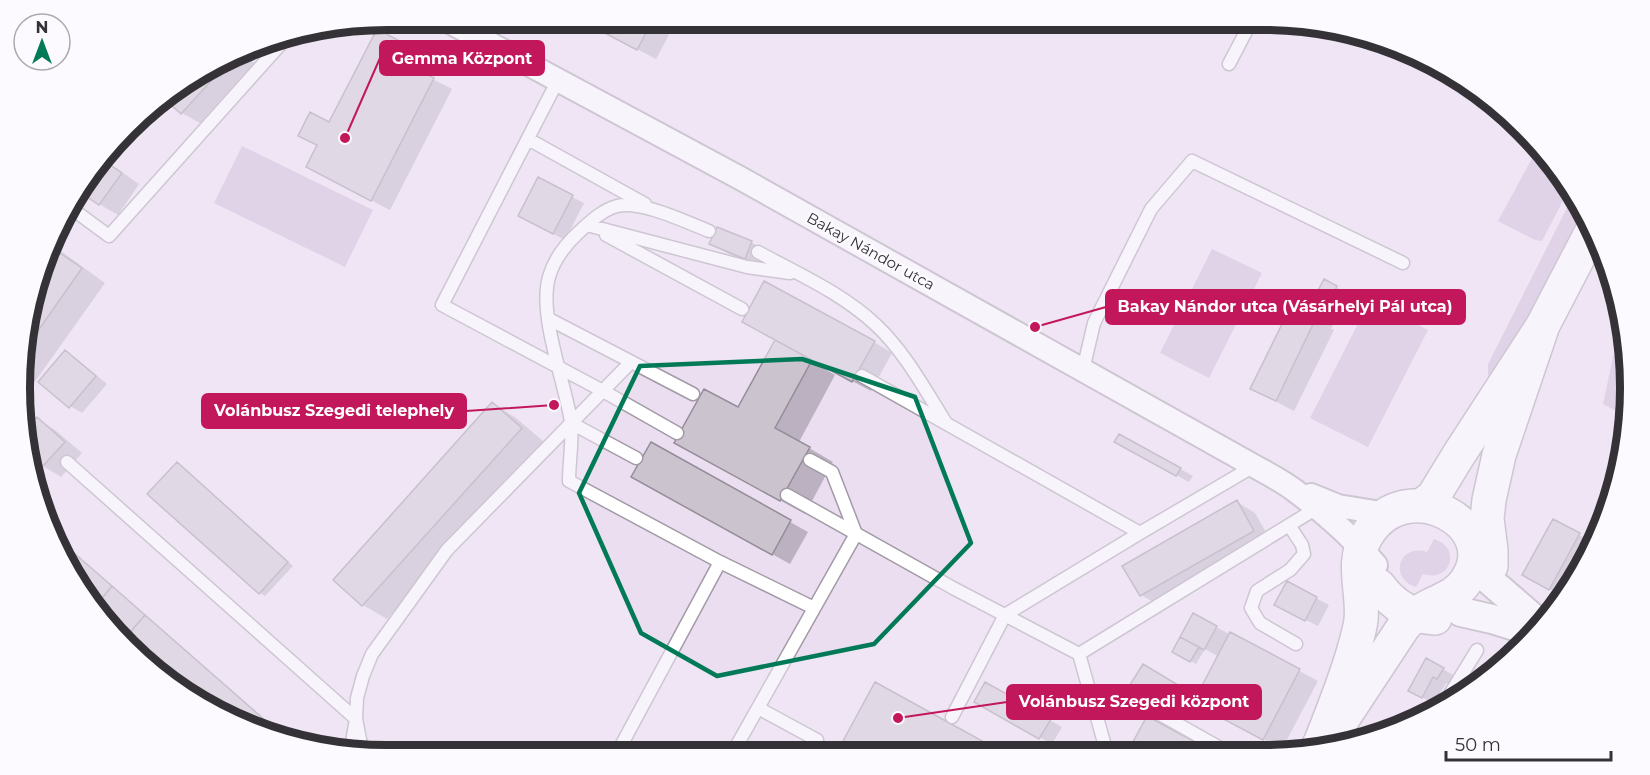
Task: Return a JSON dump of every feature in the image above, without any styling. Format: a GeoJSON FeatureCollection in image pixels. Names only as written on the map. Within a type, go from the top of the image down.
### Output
{"type":"FeatureCollection","features":[{"type":"Feature","properties":{"kind":"main road"},"geometry":{"type":"LineString","coordinates":[[1372,566],[1382,548],[1395,534],[1431,507],[1433,497],[1543,325],[1588,239]]}},
{"type":"Feature","properties":{"kind":"main road"},"geometry":{"type":"LineString","coordinates":[[1321,740],[1349,669],[1375,626],[1378,613],[1372,566],[1371,529],[1386,514],[1405,507],[1431,507],[1454,518],[1461,524],[1478,559],[1491,571],[1487,511],[1499,455],[1543,325]]}},
{"type":"Feature","properties":{"kind":"main road"},"geometry":{"type":"LineString","coordinates":[[1372,566],[1391,600],[1398,606],[1421,616],[1448,617],[1461,612],[1474,602],[1478,559],[1472,512],[1478,490],[1499,455]]}},
{"type":"Feature","properties":{"kind":"main road"},"geometry":{"type":"LineString","coordinates":[[1329,738],[1356,719],[1380,686],[1415,630],[1421,616],[1456,592],[1465,583],[1478,559]]}},
{"type":"Feature","properties":{"kind":"street","name":"Bakay Nándor utca"},"geometry":{"type":"LineString","coordinates":[[471,30],[1254,465],[1293,489],[1317,508],[1372,566]]}},
{"type":"Feature","properties":{"kind":"street","name":"Bakay Nándor utca"},"geometry":{"type":"LineString","coordinates":[[1293,489],[1338,506],[1386,514]]}},
{"type":"Feature","properties":{"kind":"street"},"geometry":{"type":"LineString","coordinates":[[1478,559],[1535,618]]}},
{"type":"Feature","properties":{"kind":"street"},"geometry":{"type":"LineString","coordinates":[[1461,612],[1525,629]]}},
{"type":"Feature","properties":{"kind":"lane"},"geometry":{"type":"LineString","coordinates":[[1229,64],[1244,30]]}},
{"type":"Feature","properties":{"kind":"lane"},"geometry":{"type":"LineString","coordinates":[[76,212],[109,236],[278,48]]}},
{"type":"Feature","properties":{"kind":"lane"},"geometry":{"type":"LineString","coordinates":[[558,80],[442,305],[677,433]]}},
{"type":"Feature","properties":{"kind":"lane"},"geometry":{"type":"LineString","coordinates":[[528,139],[659,211],[709,231]]}},
{"type":"Feature","properties":{"kind":"lane"},"geometry":{"type":"LineString","coordinates":[[1083,370],[1094,323],[1146,218],[1192,161],[1403,263]]}},
{"type":"Feature","properties":{"kind":"lane"},"geometry":{"type":"LineString","coordinates":[[659,211],[633,205],[619,206],[605,211],[568,243],[549,277],[546,295],[549,319],[571,423],[568,481],[720,562],[814,608]]}},
{"type":"Feature","properties":{"kind":"lane"},"geometry":{"type":"LineString","coordinates":[[587,225],[747,267],[798,274]]}},
{"type":"Feature","properties":{"kind":"lane"},"geometry":{"type":"LineString","coordinates":[[587,225],[742,309]]}},
{"type":"Feature","properties":{"kind":"lane"},"geometry":{"type":"LineString","coordinates":[[758,252],[834,293],[876,326],[909,366],[947,424]]}},
{"type":"Feature","properties":{"kind":"lane"},"geometry":{"type":"LineString","coordinates":[[549,319],[693,394]]}},
{"type":"Feature","properties":{"kind":"lane"},"geometry":{"type":"LineString","coordinates":[[352,743],[357,698],[372,654],[447,550],[631,362]]}},
{"type":"Feature","properties":{"kind":"lane"},"geometry":{"type":"LineString","coordinates":[[862,376],[1140,532]]}},
{"type":"Feature","properties":{"kind":"lane"},"geometry":{"type":"LineString","coordinates":[[571,423],[636,458]]}},
{"type":"Feature","properties":{"kind":"lane"},"geometry":{"type":"LineString","coordinates":[[810,460],[832,472],[856,534]]}},
{"type":"Feature","properties":{"kind":"lane"},"geometry":{"type":"LineString","coordinates":[[67,462],[356,719],[361,744]]}},
{"type":"Feature","properties":{"kind":"lane"},"geometry":{"type":"LineString","coordinates":[[952,717],[1005,615],[1254,465]]}},
{"type":"Feature","properties":{"kind":"lane"},"geometry":{"type":"LineString","coordinates":[[786,495],[1079,654],[1105,745]]}},
{"type":"Feature","properties":{"kind":"lane"},"geometry":{"type":"LineString","coordinates":[[1079,654],[1317,508]]}},
{"type":"Feature","properties":{"kind":"lane"},"geometry":{"type":"LineString","coordinates":[[1289,525],[1302,545],[1304,555],[1290,570],[1257,591],[1251,608],[1260,623],[1296,644]]}},
{"type":"Feature","properties":{"kind":"lane"},"geometry":{"type":"LineString","coordinates":[[737,745],[856,534]]}},
{"type":"Feature","properties":{"kind":"lane"},"geometry":{"type":"LineString","coordinates":[[621,745],[720,562]]}},
{"type":"Feature","properties":{"kind":"lane"},"geometry":{"type":"LineString","coordinates":[[1452,690],[1477,650]]}},
{"type":"Feature","properties":{"kind":"lane"},"geometry":{"type":"LineString","coordinates":[[758,708],[817,740]]}},
{"type":"Feature","properties":{"kind":"lane"},"geometry":{"type":"LineString","coordinates":[[1158,713],[1214,745]]}},
{"type":"Feature","properties":{"kind":"highlighted area"},"geometry":{"type":"Polygon","coordinates":[[[802,359],[915,397],[971,543],[874,644],[717,676],[641,633],[579,493],[640,366],[802,359]]]}},
{"type":"Feature","properties":{"kind":"shaded area"},"geometry":{"type":"Polygon","coordinates":[[[1262,30],[1332,37],[1399,57],[1461,90],[1515,135],[1560,189],[1593,251],[1613,318],[1620,388],[1613,457],[1593,524],[1572,566],[1546,605],[1515,640],[1480,671],[1441,697],[1399,718],[1355,733],[1309,742],[1262,745],[388,745],[318,738],[251,718],[189,685],[152,656],[104,605],[78,566],[57,524],[37,457],[30,388],[33,341],[42,295],[67,229],[104,170],[152,119],[189,90],[251,57],[295,42],[364,31],[1262,30]]]}},
{"type":"Feature","properties":{"kind":"shaded area"},"geometry":{"type":"Polygon","coordinates":[[[242,146],[373,210],[345,267],[214,203],[242,146]]]}},
{"type":"Feature","properties":{"kind":"shaded area"},"geometry":{"type":"Polygon","coordinates":[[[1534,155],[1565,197],[1542,241],[1535,240],[1498,221],[1534,155]]]}},
{"type":"Feature","properties":{"kind":"shaded area"},"geometry":{"type":"Polygon","coordinates":[[[1569,204],[1583,228],[1531,329],[1490,378],[1488,364],[1569,204]]]}},
{"type":"Feature","properties":{"kind":"shaded area"},"geometry":{"type":"Polygon","coordinates":[[[1212,249],[1262,273],[1209,378],[1160,353],[1212,249]]]}},
{"type":"Feature","properties":{"kind":"shaded area"},"geometry":{"type":"Polygon","coordinates":[[[1370,300],[1428,330],[1368,447],[1310,418],[1370,300]]]}},
{"type":"Feature","properties":{"kind":"shaded area"},"geometry":{"type":"Polygon","coordinates":[[[1617,340],[1619,412],[1603,404],[1617,340]]]}},
{"type":"Feature","properties":{"kind":"shaded area"},"geometry":{"type":"Polygon","coordinates":[[[1434,539],[1443,543],[1448,549],[1450,563],[1440,573],[1423,574],[1416,587],[1407,583],[1402,576],[1400,563],[1410,552],[1427,552],[1434,539]]]}},
{"type":"Feature","properties":{"kind":"building"},"geometry":{"type":"Polygon","coordinates":[[[376,30],[407,45],[399,60],[434,78],[371,201],[306,167],[317,145],[298,136],[310,112],[329,122],[376,30]]]}},
{"type":"Feature","properties":{"kind":"building"},"geometry":{"type":"Polygon","coordinates":[[[599,30],[647,30],[637,50],[599,30]]]}},
{"type":"Feature","properties":{"kind":"building"},"geometry":{"type":"Polygon","coordinates":[[[218,73],[181,114],[170,104],[218,73]]]}},
{"type":"Feature","properties":{"kind":"building"},"geometry":{"type":"Polygon","coordinates":[[[109,164],[122,173],[99,205],[86,196],[109,164]]]}},
{"type":"Feature","properties":{"kind":"building"},"geometry":{"type":"Polygon","coordinates":[[[538,177],[573,195],[553,234],[518,216],[538,177]]]}},
{"type":"Feature","properties":{"kind":"building"},"geometry":{"type":"Polygon","coordinates":[[[717,227],[752,241],[745,259],[709,244],[717,227]]]}},
{"type":"Feature","properties":{"kind":"building"},"geometry":{"type":"Polygon","coordinates":[[[57,251],[82,268],[34,337],[42,295],[57,251]]]}},
{"type":"Feature","properties":{"kind":"building"},"geometry":{"type":"Polygon","coordinates":[[[1324,279],[1337,286],[1320,320],[1306,313],[1324,279]]]}},
{"type":"Feature","properties":{"kind":"building"},"geometry":{"type":"Polygon","coordinates":[[[764,281],[875,341],[852,382],[742,322],[764,281]]]}},
{"type":"Feature","properties":{"kind":"building"},"geometry":{"type":"Polygon","coordinates":[[[1291,306],[1316,318],[1276,401],[1250,389],[1291,306]]]}},
{"type":"Feature","properties":{"kind":"building"},"geometry":{"type":"Polygon","coordinates":[[[775,340],[812,360],[775,428],[810,447],[780,501],[674,443],[704,389],[738,407],[775,340]]]}},
{"type":"Feature","properties":{"kind":"building"},"geometry":{"type":"Polygon","coordinates":[[[65,350],[96,376],[69,408],[38,382],[65,350]]]}},
{"type":"Feature","properties":{"kind":"building"},"geometry":{"type":"Polygon","coordinates":[[[492,402],[522,428],[362,606],[333,580],[492,402]]]}},
{"type":"Feature","properties":{"kind":"building"},"geometry":{"type":"Polygon","coordinates":[[[37,417],[65,442],[42,467],[38,464],[32,422],[37,417]]]}},
{"type":"Feature","properties":{"kind":"building"},"geometry":{"type":"Polygon","coordinates":[[[1119,434],[1181,468],[1176,476],[1114,442],[1119,434]]]}},
{"type":"Feature","properties":{"kind":"building"},"geometry":{"type":"Polygon","coordinates":[[[651,442],[791,520],[772,555],[631,477],[651,442]]]}},
{"type":"Feature","properties":{"kind":"building"},"geometry":{"type":"Polygon","coordinates":[[[177,462],[288,562],[259,594],[147,494],[177,462]]]}},
{"type":"Feature","properties":{"kind":"building"},"geometry":{"type":"Polygon","coordinates":[[[1237,500],[1254,531],[1140,596],[1122,566],[1237,500]]]}},
{"type":"Feature","properties":{"kind":"building"},"geometry":{"type":"Polygon","coordinates":[[[1553,519],[1580,533],[1549,590],[1522,575],[1553,519]]]}},
{"type":"Feature","properties":{"kind":"building"},"geometry":{"type":"Polygon","coordinates":[[[68,548],[112,586],[100,600],[68,548]]]}},
{"type":"Feature","properties":{"kind":"building"},"geometry":{"type":"Polygon","coordinates":[[[1287,581],[1317,597],[1305,621],[1274,605],[1287,581]]]}},
{"type":"Feature","properties":{"kind":"building"},"geometry":{"type":"Polygon","coordinates":[[[112,586],[145,615],[129,634],[100,600],[112,586]]]}},
{"type":"Feature","properties":{"kind":"building"},"geometry":{"type":"Polygon","coordinates":[[[1193,613],[1217,626],[1204,650],[1180,637],[1193,613]]]}},
{"type":"Feature","properties":{"kind":"building"},"geometry":{"type":"Polygon","coordinates":[[[145,615],[271,725],[229,708],[189,685],[152,656],[129,634],[145,615]]]}},
{"type":"Feature","properties":{"kind":"building"},"geometry":{"type":"Polygon","coordinates":[[[1230,632],[1300,669],[1263,740],[1193,703],[1230,632]]]}},
{"type":"Feature","properties":{"kind":"building"},"geometry":{"type":"Polygon","coordinates":[[[1180,637],[1199,647],[1190,662],[1172,652],[1180,637]]]}},
{"type":"Feature","properties":{"kind":"building"},"geometry":{"type":"Polygon","coordinates":[[[1426,658],[1444,668],[1437,679],[1433,677],[1422,698],[1408,691],[1426,658]]]}},
{"type":"Feature","properties":{"kind":"building"},"geometry":{"type":"Polygon","coordinates":[[[1143,664],[1183,688],[1173,705],[1157,696],[1151,706],[1126,691],[1143,664]]]}},
{"type":"Feature","properties":{"kind":"building"},"geometry":{"type":"Polygon","coordinates":[[[875,682],[989,745],[841,745],[875,682]]]}},
{"type":"Feature","properties":{"kind":"building"},"geometry":{"type":"Polygon","coordinates":[[[985,682],[1051,719],[1039,739],[974,702],[985,682]]]}},
{"type":"Feature","properties":{"kind":"building"},"geometry":{"type":"Polygon","coordinates":[[[1147,716],[1201,745],[1131,745],[1147,716]]]}},
{"type":"Feature","properties":{"kind":"place","name":"Gemma Központ"},"geometry":{"type":"Point","coordinates":[345,138]}},
{"type":"Feature","properties":{"kind":"place","name":"Bakay Nándor utca (Vásárhelyi Pál utca)"},"geometry":{"type":"Point","coordinates":[1035,327]}},
{"type":"Feature","properties":{"kind":"place","name":"Volánbusz Szegedi telephely"},"geometry":{"type":"Point","coordinates":[554,405]}},
{"type":"Feature","properties":{"kind":"place","name":"Volánbusz Szegedi központ"},"geometry":{"type":"Point","coordinates":[898,718]}}]}
